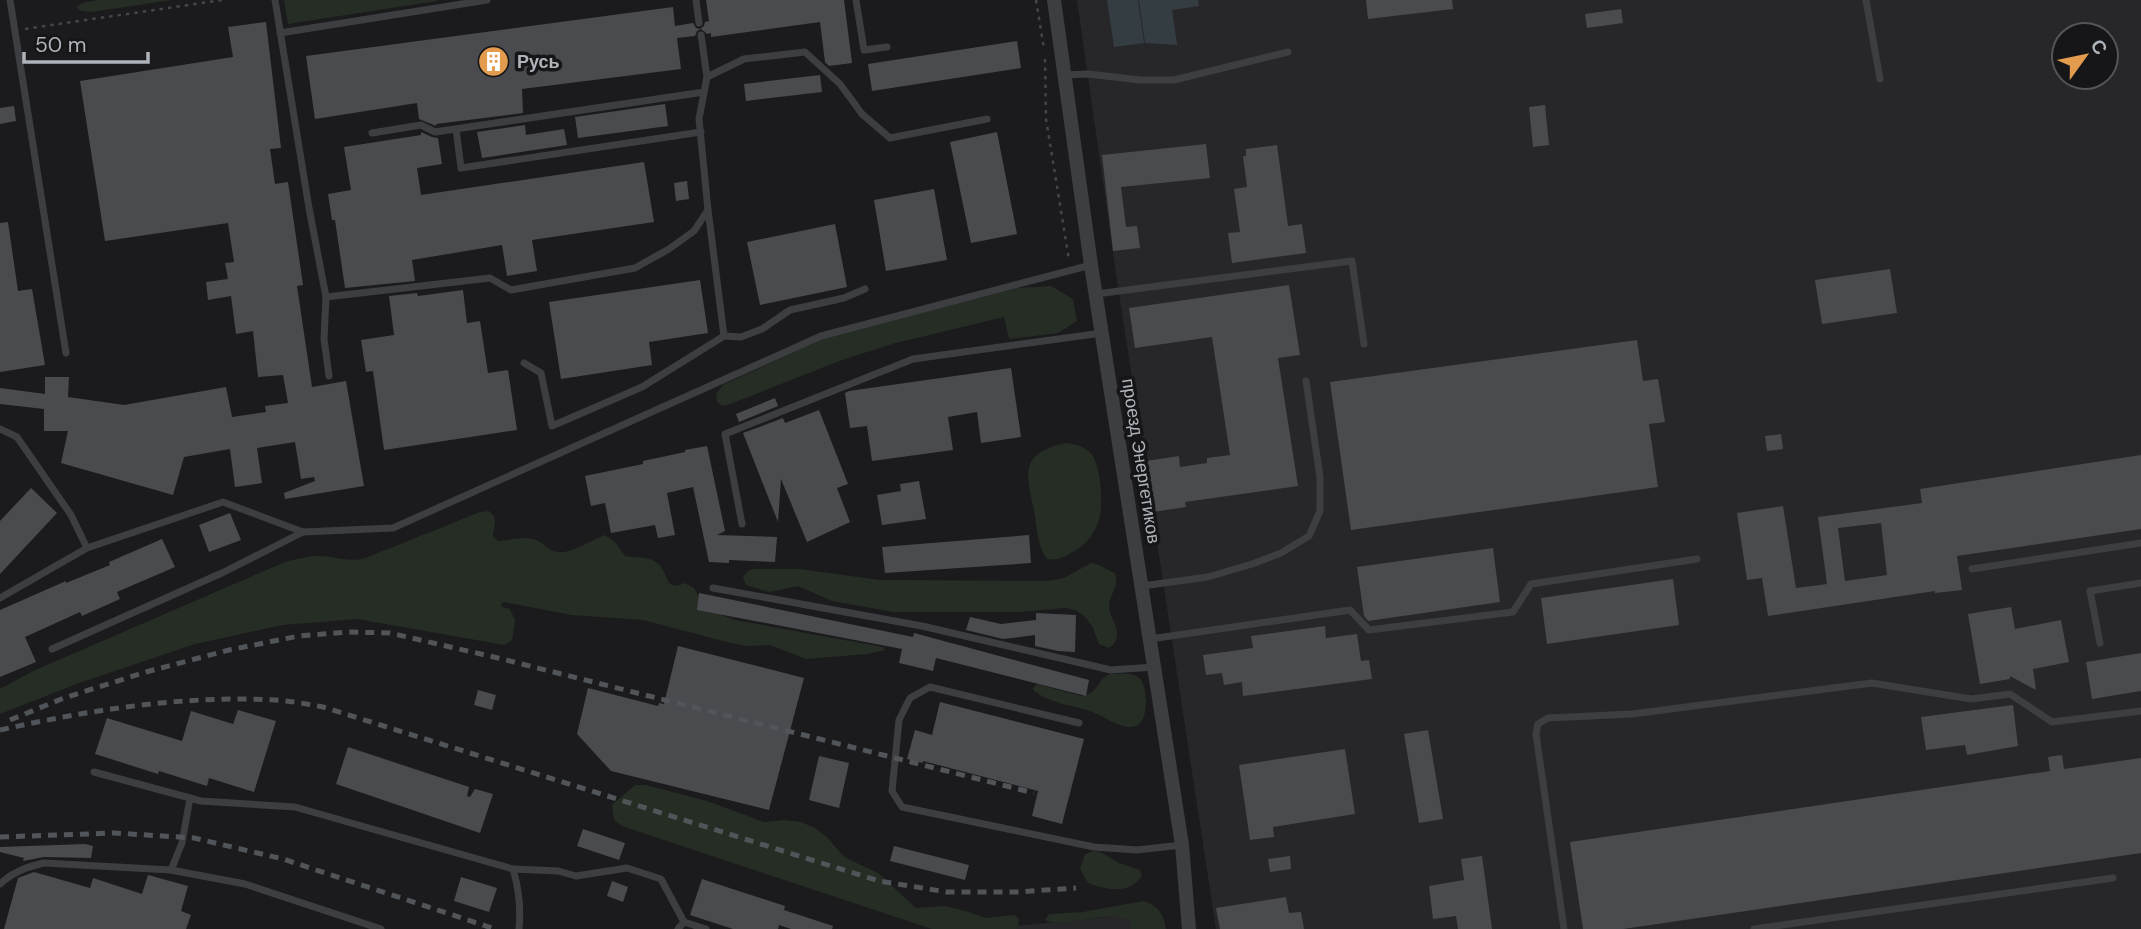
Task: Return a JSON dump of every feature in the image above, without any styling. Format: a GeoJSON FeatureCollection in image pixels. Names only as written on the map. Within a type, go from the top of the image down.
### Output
{"type":"FeatureCollection","features":[{"type":"Feature","properties":{"kind":"street","name":"проезд Энергетиков"},"geometry":{"type":"LineString","coordinates":[[1054,0],[1101,333],[1182,845],[1189,929]]}},
{"type":"Feature","properties":{"kind":"lane"},"geometry":{"type":"LineString","coordinates":[[10,0],[66,353]]}},
{"type":"Feature","properties":{"kind":"lane"},"geometry":{"type":"LineString","coordinates":[[275,0],[326,297],[324,339],[329,376]]}},
{"type":"Feature","properties":{"kind":"lane"},"geometry":{"type":"LineString","coordinates":[[280,33],[487,0]]}},
{"type":"Feature","properties":{"kind":"lane"},"geometry":{"type":"LineString","coordinates":[[696,0],[699,23]]}},
{"type":"Feature","properties":{"kind":"lane"},"geometry":{"type":"LineString","coordinates":[[856,0],[864,50],[887,47]]}},
{"type":"Feature","properties":{"kind":"lane"},"geometry":{"type":"LineString","coordinates":[[1866,0],[1880,79]]}},
{"type":"Feature","properties":{"kind":"lane"},"geometry":{"type":"LineString","coordinates":[[701,35],[707,77],[699,119],[724,335]]}},
{"type":"Feature","properties":{"kind":"lane"},"geometry":{"type":"LineString","coordinates":[[707,77],[744,60],[805,52],[840,84],[862,114],[890,138],[987,119]]}},
{"type":"Feature","properties":{"kind":"lane"},"geometry":{"type":"LineString","coordinates":[[1064,75],[1174,80],[1288,52]]}},
{"type":"Feature","properties":{"kind":"lane"},"geometry":{"type":"LineString","coordinates":[[372,133],[421,125],[435,132],[704,92]]}},
{"type":"Feature","properties":{"kind":"lane"},"geometry":{"type":"LineString","coordinates":[[456,129],[461,168],[701,132]]}},
{"type":"Feature","properties":{"kind":"lane"},"geometry":{"type":"LineString","coordinates":[[326,297],[490,278],[511,289],[635,268],[694,231],[708,210]]}},
{"type":"Feature","properties":{"kind":"lane"},"geometry":{"type":"LineString","coordinates":[[1096,294],[1352,261],[1364,344]]}},
{"type":"Feature","properties":{"kind":"lane"},"geometry":{"type":"LineString","coordinates":[[0,598],[87,548],[223,502],[303,532],[393,528],[821,336],[1091,265]]}},
{"type":"Feature","properties":{"kind":"lane"},"geometry":{"type":"LineString","coordinates":[[524,363],[541,373],[552,426],[642,387],[724,335],[741,337],[762,330],[790,310],[844,298],[864,289]]}},
{"type":"Feature","properties":{"kind":"lane"},"geometry":{"type":"LineString","coordinates":[[742,524],[725,434],[913,359],[1101,333]]}},
{"type":"Feature","properties":{"kind":"lane"},"geometry":{"type":"LineString","coordinates":[[1142,586],[1208,577],[1252,564],[1281,553],[1309,536],[1320,511],[1320,477],[1306,381]]}},
{"type":"Feature","properties":{"kind":"lane"},"geometry":{"type":"LineString","coordinates":[[0,429],[17,437],[71,515],[87,548]]}},
{"type":"Feature","properties":{"kind":"lane"},"geometry":{"type":"LineString","coordinates":[[52,649],[224,572],[303,532]]}},
{"type":"Feature","properties":{"kind":"lane"},"geometry":{"type":"LineString","coordinates":[[1972,569],[2141,543]]}},
{"type":"Feature","properties":{"kind":"lane"},"geometry":{"type":"LineString","coordinates":[[1150,639],[1350,610],[1368,630],[1513,612],[1531,584],[1697,559]]}},
{"type":"Feature","properties":{"kind":"lane"},"geometry":{"type":"LineString","coordinates":[[2100,643],[2090,591],[2141,583]]}},
{"type":"Feature","properties":{"kind":"lane"},"geometry":{"type":"LineString","coordinates":[[713,588],[922,626],[1111,670],[1154,667]]}},
{"type":"Feature","properties":{"kind":"lane"},"geometry":{"type":"LineString","coordinates":[[1564,929],[1536,734],[1538,724],[1548,718],[1632,714],[1872,683],[1971,699],[2010,694],[2052,722],[2141,711]]}},
{"type":"Feature","properties":{"kind":"lane"},"geometry":{"type":"LineString","coordinates":[[1079,723],[930,687],[910,698],[899,720],[892,792],[902,807],[1094,847],[1137,850],[1182,845]]}},
{"type":"Feature","properties":{"kind":"lane"},"geometry":{"type":"LineString","coordinates":[[94,772],[201,801],[295,807],[513,869],[558,871],[576,876],[627,869],[661,879],[684,922],[706,929]]}},
{"type":"Feature","properties":{"kind":"lane"},"geometry":{"type":"LineString","coordinates":[[171,870],[182,843],[190,798]]}},
{"type":"Feature","properties":{"kind":"lane"},"geometry":{"type":"LineString","coordinates":[[0,884],[26,867],[44,863],[171,870],[245,884],[382,929]]}},
{"type":"Feature","properties":{"kind":"lane"},"geometry":{"type":"LineString","coordinates":[[513,869],[519,887],[519,929]]}},
{"type":"Feature","properties":{"kind":"lane"},"geometry":{"type":"LineString","coordinates":[[1754,929],[2113,878]]}},
{"type":"Feature","properties":{"kind":"lane"},"geometry":{"type":"LineString","coordinates":[[678,929],[684,922]]}},
{"type":"Feature","properties":{"kind":"path"},"geometry":{"type":"LineString","coordinates":[[15,31],[222,0]]}},
{"type":"Feature","properties":{"kind":"path"},"geometry":{"type":"LineString","coordinates":[[1036,0],[1046,61],[1046,119],[1071,270]]}},
{"type":"Feature","properties":{"kind":"shaded area"},"geometry":{"type":"Polygon","coordinates":[[[98,0],[172,0],[91,12],[81,11],[76,7],[98,0]]]}},
{"type":"Feature","properties":{"kind":"shaded area"},"geometry":{"type":"Polygon","coordinates":[[[284,0],[437,0],[437,1],[288,24],[284,0]]]}},
{"type":"Feature","properties":{"kind":"shaded area"},"geometry":{"type":"Polygon","coordinates":[[[1077,0],[2141,0],[2141,929],[1216,929],[1077,0]]]}},
{"type":"Feature","properties":{"kind":"shaded area"},"geometry":{"type":"Polygon","coordinates":[[[1107,0],[1138,0],[1144,43],[1114,47],[1107,0]]]}},
{"type":"Feature","properties":{"kind":"shaded area"},"geometry":{"type":"Polygon","coordinates":[[[1139,0],[1198,0],[1199,6],[1172,10],[1177,45],[1145,43],[1139,0]]]}},
{"type":"Feature","properties":{"kind":"shaded area"},"geometry":{"type":"Polygon","coordinates":[[[1051,286],[1073,299],[1077,321],[1058,333],[1009,339],[1004,317],[892,344],[842,360],[730,404],[722,406],[717,402],[716,394],[723,385],[826,337],[1018,288],[1051,286]]]}},
{"type":"Feature","properties":{"kind":"shaded area"},"geometry":{"type":"Polygon","coordinates":[[[1066,443],[1078,445],[1094,458],[1101,490],[1100,516],[1094,532],[1081,546],[1061,558],[1047,559],[1038,539],[1028,479],[1029,469],[1039,454],[1066,443]]]}},
{"type":"Feature","properties":{"kind":"shaded area"},"geometry":{"type":"Polygon","coordinates":[[[489,511],[495,519],[493,536],[498,541],[529,538],[552,550],[563,552],[605,535],[615,542],[625,556],[651,559],[660,565],[669,583],[685,583],[694,588],[706,609],[735,620],[883,647],[885,650],[806,659],[770,645],[747,646],[731,643],[643,620],[571,615],[504,602],[502,607],[510,609],[515,620],[512,640],[504,645],[357,619],[283,625],[195,644],[79,683],[0,714],[0,689],[33,671],[285,562],[319,556],[363,559],[480,512],[489,511]]]}},
{"type":"Feature","properties":{"kind":"shaded area"},"geometry":{"type":"Polygon","coordinates":[[[1091,563],[1115,573],[1116,586],[1109,606],[1117,636],[1109,648],[1099,644],[1086,618],[1077,611],[1066,608],[1019,612],[893,612],[832,601],[798,586],[769,592],[746,585],[743,577],[752,569],[800,569],[880,580],[1048,581],[1064,578],[1091,563]]]}},
{"type":"Feature","properties":{"kind":"shaded area"},"geometry":{"type":"Polygon","coordinates":[[[1110,674],[1132,674],[1138,677],[1144,686],[1144,717],[1136,726],[1118,725],[1090,711],[1046,698],[1033,690],[1037,684],[1081,696],[1087,695],[1110,674]]]}},
{"type":"Feature","properties":{"kind":"shaded area"},"geometry":{"type":"Polygon","coordinates":[[[635,785],[646,785],[707,801],[764,822],[801,822],[827,837],[844,857],[878,873],[916,908],[945,906],[985,918],[1015,915],[1019,919],[1018,926],[1015,929],[932,929],[622,826],[614,820],[612,805],[635,785]]]}},
{"type":"Feature","properties":{"kind":"shaded area"},"geometry":{"type":"Polygon","coordinates":[[[1095,851],[1140,870],[1142,875],[1132,886],[1125,888],[1102,888],[1088,883],[1080,869],[1085,854],[1095,851]]]}},
{"type":"Feature","properties":{"kind":"shaded area"},"geometry":{"type":"Polygon","coordinates":[[[1143,901],[1159,911],[1166,929],[1131,929],[1129,920],[1120,917],[1061,922],[1045,920],[1049,914],[1083,912],[1143,901]]]}},
{"type":"Feature","properties":{"kind":"shaded area"},"geometry":{"type":"Polygon","coordinates":[[[1131,915],[1132,929],[983,929],[1131,915]]]}},
{"type":"Feature","properties":{"kind":"building","name":"Русь"},"geometry":{"type":"Polygon","coordinates":[[[706,0],[844,0],[852,63],[829,66],[825,62],[820,22],[711,37],[711,33],[707,34],[701,29],[695,36],[677,38],[681,69],[522,89],[523,113],[436,126],[419,119],[417,103],[315,119],[306,56],[673,7],[675,26],[693,23],[700,29],[709,21],[706,0]]]}},
{"type":"Feature","properties":{"kind":"building"},"geometry":{"type":"Polygon","coordinates":[[[1366,0],[1452,0],[1453,9],[1368,19],[1366,0]]]}},
{"type":"Feature","properties":{"kind":"building"},"geometry":{"type":"Polygon","coordinates":[[[1621,9],[1623,23],[1587,28],[1585,14],[1621,9]]]}},
{"type":"Feature","properties":{"kind":"building"},"geometry":{"type":"Polygon","coordinates":[[[266,22],[281,148],[270,149],[275,184],[288,182],[303,285],[297,286],[312,387],[346,381],[364,486],[285,499],[284,493],[315,481],[314,477],[301,479],[295,442],[257,448],[262,483],[235,487],[230,449],[184,457],[173,495],[61,463],[68,431],[44,431],[44,409],[0,404],[0,388],[45,394],[45,377],[69,377],[68,397],[124,405],[226,387],[232,417],[266,412],[265,406],[288,403],[283,375],[258,377],[253,331],[236,334],[231,296],[208,300],[206,282],[228,279],[225,263],[234,262],[228,223],[105,241],[80,81],[233,57],[228,27],[266,22]]]}},
{"type":"Feature","properties":{"kind":"building"},"geometry":{"type":"Polygon","coordinates":[[[1017,41],[1021,68],[872,91],[868,64],[1017,41]]]}},
{"type":"Feature","properties":{"kind":"building"},"geometry":{"type":"Polygon","coordinates":[[[820,75],[822,92],[746,101],[744,84],[820,75]]]}},
{"type":"Feature","properties":{"kind":"building"},"geometry":{"type":"Polygon","coordinates":[[[665,104],[668,126],[578,138],[575,117],[665,104]]]}},
{"type":"Feature","properties":{"kind":"building"},"geometry":{"type":"Polygon","coordinates":[[[1545,105],[1549,145],[1533,147],[1529,107],[1545,105]]]}},
{"type":"Feature","properties":{"kind":"building"},"geometry":{"type":"Polygon","coordinates":[[[14,106],[16,121],[0,124],[0,108],[14,106]]]}},
{"type":"Feature","properties":{"kind":"building"},"geometry":{"type":"Polygon","coordinates":[[[525,125],[526,135],[564,129],[567,145],[482,158],[477,132],[525,125]]]}},
{"type":"Feature","properties":{"kind":"building"},"geometry":{"type":"Polygon","coordinates":[[[421,132],[438,138],[442,164],[417,168],[421,195],[644,162],[654,222],[532,240],[537,271],[507,276],[502,245],[412,260],[415,281],[345,288],[335,220],[332,220],[328,194],[351,190],[344,147],[421,135],[421,132]]]}},
{"type":"Feature","properties":{"kind":"building"},"geometry":{"type":"Polygon","coordinates":[[[997,132],[1017,234],[971,243],[950,142],[997,132]]]}},
{"type":"Feature","properties":{"kind":"building"},"geometry":{"type":"Polygon","coordinates":[[[1206,144],[1210,178],[1121,187],[1126,227],[1137,226],[1140,248],[1113,251],[1102,155],[1206,144]]]}},
{"type":"Feature","properties":{"kind":"building"},"geometry":{"type":"Polygon","coordinates":[[[1277,145],[1288,226],[1302,224],[1306,253],[1232,263],[1228,233],[1240,232],[1234,189],[1247,187],[1243,156],[1246,156],[1246,149],[1277,145]]]}},
{"type":"Feature","properties":{"kind":"building"},"geometry":{"type":"Polygon","coordinates":[[[687,181],[689,199],[676,201],[674,183],[687,181]]]}},
{"type":"Feature","properties":{"kind":"building"},"geometry":{"type":"Polygon","coordinates":[[[934,189],[947,260],[886,271],[874,200],[934,189]]]}},
{"type":"Feature","properties":{"kind":"building"},"geometry":{"type":"Polygon","coordinates":[[[8,222],[18,291],[32,289],[45,365],[0,372],[0,223],[8,222]]]}},
{"type":"Feature","properties":{"kind":"building"},"geometry":{"type":"Polygon","coordinates":[[[835,224],[847,287],[760,305],[747,242],[835,224]]]}},
{"type":"Feature","properties":{"kind":"building"},"geometry":{"type":"Polygon","coordinates":[[[1890,269],[1897,313],[1822,324],[1815,280],[1890,269]]]}},
{"type":"Feature","properties":{"kind":"building"},"geometry":{"type":"Polygon","coordinates":[[[700,280],[708,333],[649,342],[652,365],[561,379],[549,302],[700,280]]]}},
{"type":"Feature","properties":{"kind":"building"},"geometry":{"type":"Polygon","coordinates":[[[1289,285],[1300,355],[1278,358],[1298,486],[1185,502],[1186,507],[1153,512],[1146,461],[1179,456],[1180,467],[1207,463],[1207,458],[1230,455],[1212,337],[1135,348],[1129,308],[1289,285]]]}},
{"type":"Feature","properties":{"kind":"building"},"geometry":{"type":"Polygon","coordinates":[[[463,290],[467,323],[480,321],[488,373],[508,370],[517,430],[384,450],[373,371],[366,372],[361,340],[394,335],[389,296],[417,293],[418,296],[463,290]]]}},
{"type":"Feature","properties":{"kind":"building"},"geometry":{"type":"Polygon","coordinates":[[[1637,340],[1643,381],[1658,379],[1665,422],[1649,424],[1658,487],[1351,530],[1330,382],[1637,340]]]}},
{"type":"Feature","properties":{"kind":"building"},"geometry":{"type":"Polygon","coordinates":[[[1011,368],[1021,437],[981,443],[977,412],[948,417],[953,450],[872,461],[867,426],[850,428],[845,393],[849,391],[1011,368]]]}},
{"type":"Feature","properties":{"kind":"building"},"geometry":{"type":"Polygon","coordinates":[[[775,398],[778,406],[739,422],[736,414],[775,398]]]}},
{"type":"Feature","properties":{"kind":"building"},"geometry":{"type":"Polygon","coordinates":[[[819,410],[848,484],[837,488],[850,522],[807,542],[781,479],[778,522],[743,433],[783,418],[785,423],[819,410]]]}},
{"type":"Feature","properties":{"kind":"building"},"geometry":{"type":"Polygon","coordinates":[[[1781,434],[1783,449],[1767,451],[1765,436],[1781,434]]]}},
{"type":"Feature","properties":{"kind":"building"},"geometry":{"type":"Polygon","coordinates":[[[707,446],[725,531],[717,535],[777,537],[775,562],[709,562],[693,487],[667,493],[675,535],[658,538],[655,525],[611,533],[605,503],[591,506],[585,476],[643,464],[643,461],[707,446]]]}},
{"type":"Feature","properties":{"kind":"building"},"geometry":{"type":"Polygon","coordinates":[[[2141,455],[2141,529],[1957,556],[1962,590],[1935,591],[1768,616],[1762,578],[1747,580],[1737,513],[1783,506],[1796,588],[1827,584],[1818,517],[1922,503],[1920,489],[2141,455]],[[1881,523],[1838,528],[1845,581],[1887,575],[1881,523]]]}},
{"type":"Feature","properties":{"kind":"building"},"geometry":{"type":"Polygon","coordinates":[[[919,481],[926,519],[882,525],[877,495],[901,491],[900,484],[919,481]]]}},
{"type":"Feature","properties":{"kind":"building"},"geometry":{"type":"Polygon","coordinates":[[[31,488],[57,513],[0,574],[0,521],[31,488]]]}},
{"type":"Feature","properties":{"kind":"building"},"geometry":{"type":"Polygon","coordinates":[[[230,513],[241,540],[209,552],[199,525],[230,513]]]}},
{"type":"Feature","properties":{"kind":"building"},"geometry":{"type":"Polygon","coordinates":[[[1029,535],[1031,563],[885,573],[882,547],[1029,535]]]}},
{"type":"Feature","properties":{"kind":"building"},"geometry":{"type":"Polygon","coordinates":[[[162,539],[175,567],[117,592],[120,599],[82,616],[80,612],[25,637],[36,662],[0,677],[0,610],[110,565],[109,562],[162,539]]]}},
{"type":"Feature","properties":{"kind":"building"},"geometry":{"type":"Polygon","coordinates":[[[1493,548],[1500,602],[1368,621],[1364,616],[1357,567],[1493,548]]]}},
{"type":"Feature","properties":{"kind":"building"},"geometry":{"type":"Polygon","coordinates":[[[1673,579],[1679,625],[1547,644],[1541,598],[1673,579]]]}},
{"type":"Feature","properties":{"kind":"building"},"geometry":{"type":"Polygon","coordinates":[[[699,593],[913,637],[914,633],[1089,680],[1086,696],[936,658],[933,671],[899,663],[902,649],[697,610],[699,593]]]}},
{"type":"Feature","properties":{"kind":"building"},"geometry":{"type":"Polygon","coordinates":[[[2011,607],[2015,629],[2061,620],[2069,662],[2033,669],[2036,690],[2010,676],[2010,679],[1980,684],[1968,614],[2011,607]]]}},
{"type":"Feature","properties":{"kind":"building"},"geometry":{"type":"Polygon","coordinates":[[[1036,613],[1076,615],[1075,652],[1035,646],[1035,635],[1003,639],[966,630],[970,617],[1001,624],[1036,620],[1036,613]]]}},
{"type":"Feature","properties":{"kind":"building"},"geometry":{"type":"Polygon","coordinates":[[[1325,626],[1326,638],[1357,634],[1361,661],[1369,660],[1372,679],[1243,696],[1242,682],[1224,685],[1222,673],[1206,675],[1203,655],[1253,648],[1251,636],[1325,626]]]}},
{"type":"Feature","properties":{"kind":"building"},"geometry":{"type":"Polygon","coordinates":[[[678,646],[804,678],[769,810],[611,771],[577,734],[588,688],[658,706],[659,703],[664,704],[678,646]]]}},
{"type":"Feature","properties":{"kind":"building"},"geometry":{"type":"Polygon","coordinates":[[[2141,653],[2141,691],[2092,699],[2086,662],[2141,653]]]}},
{"type":"Feature","properties":{"kind":"building"},"geometry":{"type":"Polygon","coordinates":[[[478,690],[496,695],[492,710],[474,705],[478,690]]]}},
{"type":"Feature","properties":{"kind":"building"},"geometry":{"type":"Polygon","coordinates":[[[940,702],[1084,739],[1062,824],[1032,816],[1038,791],[907,759],[915,730],[932,735],[940,702]]]}},
{"type":"Feature","properties":{"kind":"building"},"geometry":{"type":"Polygon","coordinates":[[[2013,705],[2018,746],[1967,755],[1965,745],[1926,750],[1921,717],[2013,705]]]}},
{"type":"Feature","properties":{"kind":"building"},"geometry":{"type":"Polygon","coordinates":[[[238,710],[276,721],[254,792],[209,778],[207,786],[95,754],[107,718],[182,741],[191,711],[233,724],[238,710]]]}},
{"type":"Feature","properties":{"kind":"building"},"geometry":{"type":"Polygon","coordinates":[[[1428,730],[1443,819],[1419,823],[1404,734],[1428,730]]]}},
{"type":"Feature","properties":{"kind":"building"},"geometry":{"type":"Polygon","coordinates":[[[348,747],[469,787],[467,796],[470,797],[475,789],[493,794],[480,833],[336,784],[348,747]]]}},
{"type":"Feature","properties":{"kind":"building"},"geometry":{"type":"Polygon","coordinates":[[[1345,749],[1355,814],[1273,827],[1274,837],[1250,840],[1239,765],[1345,749]]]}},
{"type":"Feature","properties":{"kind":"building"},"geometry":{"type":"Polygon","coordinates":[[[2062,755],[2064,769],[2141,758],[2141,853],[1623,929],[1583,929],[1570,842],[2050,771],[2048,757],[2062,755]]]}},
{"type":"Feature","properties":{"kind":"building"},"geometry":{"type":"Polygon","coordinates":[[[819,756],[849,763],[839,808],[809,800],[819,756]]]}},
{"type":"Feature","properties":{"kind":"building"},"geometry":{"type":"Polygon","coordinates":[[[583,829],[625,843],[619,860],[577,846],[583,829]]]}},
{"type":"Feature","properties":{"kind":"building"},"geometry":{"type":"Polygon","coordinates":[[[93,846],[91,858],[44,857],[23,861],[24,858],[0,852],[0,847],[93,846]]]}},
{"type":"Feature","properties":{"kind":"building"},"geometry":{"type":"Polygon","coordinates":[[[894,846],[969,865],[965,880],[890,861],[894,846]]]}},
{"type":"Feature","properties":{"kind":"building"},"geometry":{"type":"Polygon","coordinates":[[[1290,856],[1291,869],[1270,872],[1268,859],[1290,856]]]}},
{"type":"Feature","properties":{"kind":"building"},"geometry":{"type":"Polygon","coordinates":[[[1482,856],[1492,929],[1458,929],[1456,916],[1433,919],[1429,886],[1464,880],[1461,859],[1482,856]]]}},
{"type":"Feature","properties":{"kind":"building"},"geometry":{"type":"Polygon","coordinates":[[[34,872],[90,888],[93,878],[142,894],[148,875],[188,886],[181,911],[191,915],[186,929],[4,929],[18,878],[34,872]]]}},
{"type":"Feature","properties":{"kind":"building"},"geometry":{"type":"Polygon","coordinates":[[[461,877],[497,888],[489,912],[454,901],[461,877]]]}},
{"type":"Feature","properties":{"kind":"building"},"geometry":{"type":"Polygon","coordinates":[[[702,879],[785,906],[784,910],[833,926],[832,929],[791,929],[779,925],[778,929],[733,929],[690,915],[702,879]]]}},
{"type":"Feature","properties":{"kind":"building"},"geometry":{"type":"Polygon","coordinates":[[[612,881],[628,887],[623,902],[607,896],[612,881]]]}},
{"type":"Feature","properties":{"kind":"building"},"geometry":{"type":"Polygon","coordinates":[[[1286,897],[1289,913],[1301,912],[1304,929],[1220,929],[1216,908],[1286,897]]]}},
{"type":"Feature","properties":{"kind":"railway"},"geometry":{"type":"LineString","coordinates":[[10,720],[64,698],[229,650],[299,636],[349,632],[390,633],[1034,793]]}},
{"type":"Feature","properties":{"kind":"railway"},"geometry":{"type":"LineString","coordinates":[[0,730],[102,710],[171,702],[240,699],[293,702],[323,707],[879,881],[947,892],[1017,892],[1076,888]]}},
{"type":"Feature","properties":{"kind":"railway"},"geometry":{"type":"LineString","coordinates":[[0,837],[114,833],[194,838],[283,859],[495,929]]}},
{"type":"Feature","properties":{"kind":"place","name":"Русь"},"geometry":{"type":"Point","coordinates":[494,62]}}]}
